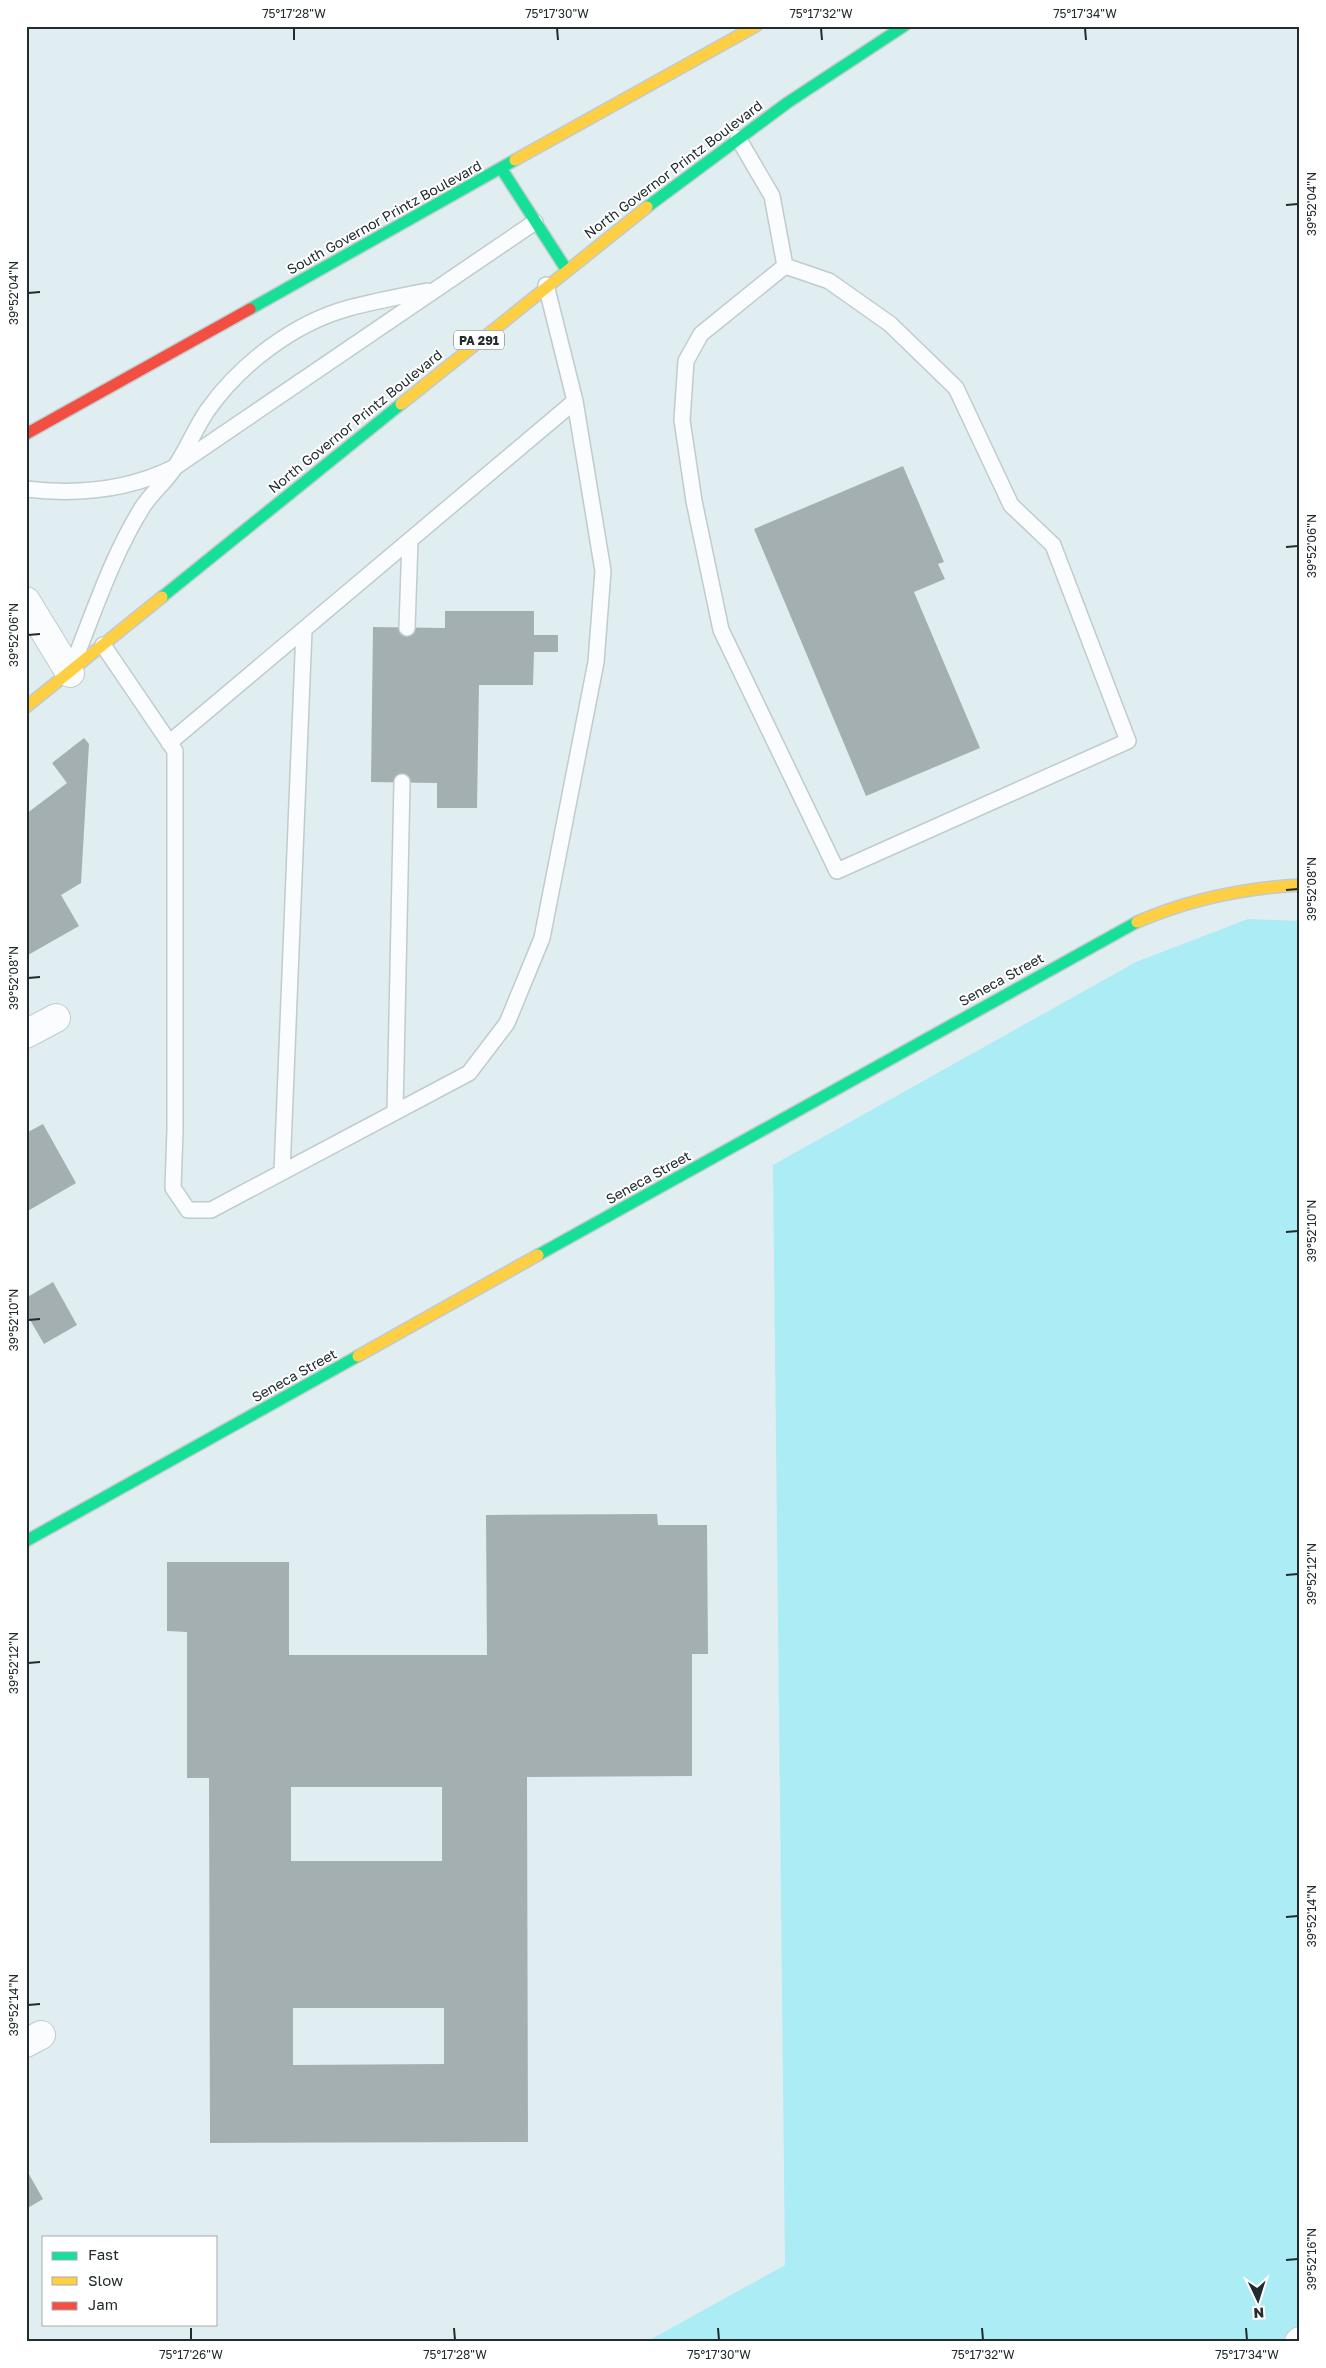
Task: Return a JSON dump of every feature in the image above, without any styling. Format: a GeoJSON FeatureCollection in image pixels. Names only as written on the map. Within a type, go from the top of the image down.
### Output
{"type":"FeatureCollection","features":[{"type":"Feature","properties":{"kind":"main road","name":"South Governor Printz Boulevard"},"geometry":{"type":"LineString","coordinates":[[26,434],[756,26]]}},
{"type":"Feature","properties":{"kind":"main road","name":"North Governor Printz Boulevard"},"geometry":{"type":"LineString","coordinates":[[26,708],[641,210],[738,138],[860,53],[904,26]]}},
{"type":"Feature","properties":{"kind":"main road"},"geometry":{"type":"LineString","coordinates":[[500,168],[566,269]]}},
{"type":"Feature","properties":{"kind":"main road","name":"Seneca Street"},"geometry":{"type":"LineString","coordinates":[[26,1541],[1119,931],[1162,912],[1206,896],[1255,888],[1300,885]]}},
{"type":"Feature","properties":{"kind":"street"},"geometry":{"type":"LineString","coordinates":[[26,601],[70,673]]}},
{"type":"Feature","properties":{"kind":"street"},"geometry":{"type":"LineString","coordinates":[[26,1034],[56,1018]]}},
{"type":"Feature","properties":{"kind":"lane"},"geometry":{"type":"LineString","coordinates":[[738,138],[772,196],[785,266]]}},
{"type":"Feature","properties":{"kind":"lane"},"geometry":{"type":"LineString","coordinates":[[26,489],[49,492],[97,490],[135,483],[175,467],[535,222]]}},
{"type":"Feature","properties":{"kind":"lane"},"geometry":{"type":"LineString","coordinates":[[785,266],[828,281],[890,324],[956,388],[1011,505],[1053,545],[1128,741],[837,870],[721,630],[694,501],[682,420],[686,361],[701,334],[785,266]]}},
{"type":"Feature","properties":{"kind":"lane"},"geometry":{"type":"LineString","coordinates":[[104,645],[175,751],[175,1130],[173,1188],[188,1210],[211,1210],[469,1073],[507,1023],[542,938],[596,662],[603,571],[575,401],[546,286]]}},
{"type":"Feature","properties":{"kind":"lane"},"geometry":{"type":"LineString","coordinates":[[70,673],[108,576],[131,527],[143,506],[175,467],[207,411],[220,394],[272,346],[308,325],[348,308],[434,290]]}},
{"type":"Feature","properties":{"kind":"lane"},"geometry":{"type":"LineString","coordinates":[[169,743],[575,401]]}},
{"type":"Feature","properties":{"kind":"lane"},"geometry":{"type":"LineString","coordinates":[[407,628],[410,540]]}},
{"type":"Feature","properties":{"kind":"lane"},"geometry":{"type":"LineString","coordinates":[[282,1172],[304,630]]}},
{"type":"Feature","properties":{"kind":"lane"},"geometry":{"type":"LineString","coordinates":[[395,1112],[402,782]]}},
{"type":"Feature","properties":{"kind":"shaded area"},"geometry":{"type":"Polygon","coordinates":[[[1248,919],[1300,921],[1300,2342],[646,2342],[785,2265],[773,1165],[1136,962],[1248,919]]]}},
{"type":"Feature","properties":{"kind":"building"},"geometry":{"type":"Polygon","coordinates":[[[903,466],[944,562],[938,564],[945,579],[914,592],[980,748],[866,796],[754,529],[903,466]]]}},
{"type":"Feature","properties":{"kind":"building"},"geometry":{"type":"Polygon","coordinates":[[[445,611],[534,611],[534,635],[558,635],[558,652],[534,652],[533,685],[479,685],[477,808],[437,808],[437,783],[371,782],[373,627],[445,628],[445,611]]]}},
{"type":"Feature","properties":{"kind":"building"},"geometry":{"type":"Polygon","coordinates":[[[84,738],[89,744],[81,883],[61,895],[79,926],[28,955],[26,952],[26,814],[67,783],[52,763],[84,738]]]}},
{"type":"Feature","properties":{"kind":"building"},"geometry":{"type":"Polygon","coordinates":[[[43,1124],[76,1183],[26,1212],[26,1133],[43,1124]]]}},
{"type":"Feature","properties":{"kind":"building"},"geometry":{"type":"Polygon","coordinates":[[[53,1282],[77,1325],[44,1344],[26,1313],[26,1298],[53,1282]]]}},
{"type":"Feature","properties":{"kind":"building"},"geometry":{"type":"Polygon","coordinates":[[[657,1514],[658,1525],[707,1525],[708,1654],[692,1654],[692,1776],[527,1777],[528,2142],[210,2143],[209,1778],[187,1778],[187,1632],[167,1631],[167,1562],[289,1562],[289,1655],[487,1655],[486,1515],[657,1514]],[[291,1787],[291,1861],[442,1861],[442,1787],[291,1787]],[[293,2008],[293,2065],[444,2064],[444,2008],[293,2008]]]}},
{"type":"Feature","properties":{"kind":"building"},"geometry":{"type":"Polygon","coordinates":[[[26,2169],[43,2199],[26,2209],[26,2169]]]}},
{"type":"Feature","properties":{"kind":"traffic: fast"},"geometry":{"type":"LineString","coordinates":[[647,207],[787,103],[904,26]]}},
{"type":"Feature","properties":{"kind":"traffic: fast"},"geometry":{"type":"LineString","coordinates":[[250,309],[515,160]]}},
{"type":"Feature","properties":{"kind":"traffic: fast"},"geometry":{"type":"LineString","coordinates":[[501,168],[566,269]]}},
{"type":"Feature","properties":{"kind":"traffic: fast"},"geometry":{"type":"LineString","coordinates":[[162,597],[401,404]]}},
{"type":"Feature","properties":{"kind":"traffic: fast"},"geometry":{"type":"LineString","coordinates":[[538,1255],[1137,922]]}},
{"type":"Feature","properties":{"kind":"traffic: fast"},"geometry":{"type":"LineString","coordinates":[[26,1541],[358,1356]]}},
{"type":"Feature","properties":{"kind":"traffic: slow"},"geometry":{"type":"LineString","coordinates":[[515,160],[756,26]]}},
{"type":"Feature","properties":{"kind":"traffic: slow"},"geometry":{"type":"LineString","coordinates":[[401,404],[647,207]]}},
{"type":"Feature","properties":{"kind":"traffic: slow"},"geometry":{"type":"LineString","coordinates":[[26,707],[162,597]]}},
{"type":"Feature","properties":{"kind":"traffic: slow"},"geometry":{"type":"LineString","coordinates":[[1137,922],[1177,907],[1217,896],[1258,889],[1300,885]]}},
{"type":"Feature","properties":{"kind":"traffic: slow"},"geometry":{"type":"LineString","coordinates":[[358,1356],[538,1255]]}},
{"type":"Feature","properties":{"kind":"traffic: jam"},"geometry":{"type":"LineString","coordinates":[[26,434],[250,309]]}}]}
